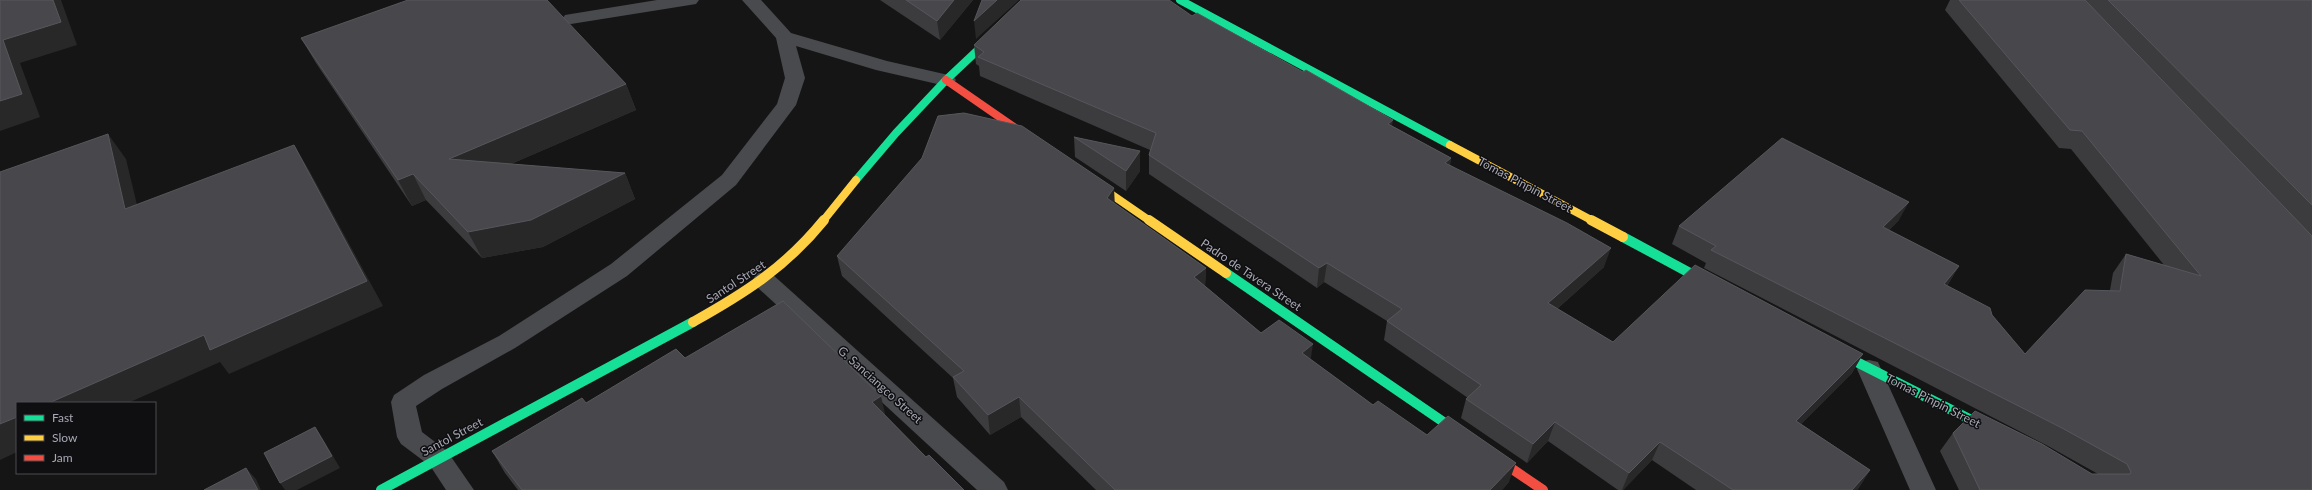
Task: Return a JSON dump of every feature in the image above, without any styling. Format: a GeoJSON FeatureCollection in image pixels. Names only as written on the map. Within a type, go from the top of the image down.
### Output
{"type":"FeatureCollection","features":[{"type":"Feature","properties":{"kind":"street"},"geometry":{"type":"LineString","coordinates":[[571,19],[690,0]]}},
{"type":"Feature","properties":{"kind":"street"},"geometry":{"type":"LineString","coordinates":[[461,490],[438,458],[410,437],[403,402],[433,382],[507,342],[619,270],[729,180],[786,105],[795,78],[785,37],[751,0]]}},
{"type":"Feature","properties":{"kind":"street","name":"Santol Street"},"geometry":{"type":"LineString","coordinates":[[381,490],[727,304],[764,280],[789,259],[896,133],[946,80],[1030,0]]}},
{"type":"Feature","properties":{"kind":"street","name":"Tomas Pinpin Street"},"geometry":{"type":"LineString","coordinates":[[1180,0],[1722,290]]}},
{"type":"Feature","properties":{"kind":"street"},"geometry":{"type":"LineString","coordinates":[[785,37],[883,66],[946,80],[1038,143]]}},
{"type":"Feature","properties":{"kind":"street","name":"Padro de Tavera Street"},"geometry":{"type":"LineString","coordinates":[[1084,175],[1543,490]]}},
{"type":"Feature","properties":{"kind":"street","name":"G. Sanciangco Street"},"geometry":{"type":"LineString","coordinates":[[764,280],[995,490]]}},
{"type":"Feature","properties":{"kind":"street","name":"Tomas Pinpin Street"},"geometry":{"type":"LineString","coordinates":[[1820,343],[2003,436]]}},
{"type":"Feature","properties":{"kind":"street","name":"Tomas Pinpin Street"},"geometry":{"type":"LineString","coordinates":[[1869,369],[1923,490]]}},
{"type":"Feature","properties":{"kind":"building"},"geometry":{"type":"Polygon","coordinates":[[[0,0],[53,0],[61,22],[3,40],[22,94],[0,101],[0,0]]]}},
{"type":"Feature","properties":{"kind":"building"},"geometry":{"type":"Polygon","coordinates":[[[408,0],[547,0],[626,84],[449,159],[625,173],[531,220],[468,232],[413,174],[398,180],[301,38],[408,0]]]}},
{"type":"Feature","properties":{"kind":"building"},"geometry":{"type":"Polygon","coordinates":[[[906,0],[954,0],[937,21],[906,0]]]}},
{"type":"Feature","properties":{"kind":"building"},"geometry":{"type":"Polygon","coordinates":[[[982,0],[997,0],[974,21],[982,0]]]}},
{"type":"Feature","properties":{"kind":"building"},"geometry":{"type":"Polygon","coordinates":[[[1021,0],[1169,0],[1192,16],[1197,13],[1303,72],[1306,70],[1393,120],[1388,124],[1451,158],[1445,163],[1567,223],[1611,248],[1548,303],[1613,342],[1695,265],[1863,354],[1796,421],[1870,470],[1852,490],[1733,490],[1660,442],[1629,473],[1555,422],[1533,444],[1466,399],[1481,385],[1387,321],[1402,309],[1327,263],[1319,268],[1149,155],[1156,133],[978,57],[984,52],[974,45],[1021,0]]]}},
{"type":"Feature","properties":{"kind":"building"},"geometry":{"type":"Polygon","coordinates":[[[1959,0],[2085,0],[2312,236],[2312,490],[1980,490],[1953,433],[1975,411],[2042,444],[2092,474],[2130,474],[2131,472],[2127,464],[2062,428],[1711,250],[1716,246],[1679,226],[1782,138],[1909,202],[1883,227],[1959,266],[1944,284],[1990,308],[1992,315],[2025,354],[2085,290],[2120,291],[2126,254],[2201,276],[2082,131],[2070,130],[1959,0]]]}},
{"type":"Feature","properties":{"kind":"building"},"geometry":{"type":"Polygon","coordinates":[[[2108,0],[2312,0],[2312,205],[2108,0]]]}},
{"type":"Feature","properties":{"kind":"building"},"geometry":{"type":"Polygon","coordinates":[[[964,113],[1022,126],[1114,188],[1107,198],[1206,268],[1194,277],[1261,333],[1279,320],[1313,344],[1302,353],[1373,405],[1378,401],[1427,435],[1448,416],[1516,463],[1490,490],[1115,490],[1019,397],[988,415],[953,377],[964,371],[837,256],[922,158],[938,116],[964,113]]]}},
{"type":"Feature","properties":{"kind":"building"},"geometry":{"type":"Polygon","coordinates":[[[108,134],[125,209],[294,145],[367,281],[210,350],[204,335],[51,402],[16,402],[16,417],[0,424],[0,172],[108,134]]]}},
{"type":"Feature","properties":{"kind":"building"},"geometry":{"type":"Polygon","coordinates":[[[1074,137],[1140,151],[1126,171],[1074,137]]]}},
{"type":"Feature","properties":{"kind":"building"},"geometry":{"type":"Polygon","coordinates":[[[783,301],[881,396],[872,402],[926,457],[929,455],[964,490],[522,490],[492,451],[582,398],[586,403],[676,349],[685,358],[783,301]]]}},
{"type":"Feature","properties":{"kind":"building"},"geometry":{"type":"Polygon","coordinates":[[[315,427],[332,456],[280,483],[264,453],[315,427]]]}},
{"type":"Feature","properties":{"kind":"building"},"geometry":{"type":"Polygon","coordinates":[[[246,468],[258,490],[204,490],[246,468]]]}},
{"type":"Feature","properties":{"kind":"traffic: fast"},"geometry":{"type":"LineString","coordinates":[[856,180],[896,133],[946,80],[1031,0]]}},
{"type":"Feature","properties":{"kind":"traffic: fast"},"geometry":{"type":"LineString","coordinates":[[1180,0],[1450,145]]}},
{"type":"Feature","properties":{"kind":"traffic: fast"},"geometry":{"type":"LineString","coordinates":[[1623,237],[1714,286]]}},
{"type":"Feature","properties":{"kind":"traffic: fast"},"geometry":{"type":"LineString","coordinates":[[1226,273],[1477,445]]}},
{"type":"Feature","properties":{"kind":"traffic: fast"},"geometry":{"type":"LineString","coordinates":[[381,490],[693,322]]}},
{"type":"Feature","properties":{"kind":"traffic: fast"},"geometry":{"type":"LineString","coordinates":[[1831,349],[1995,432]]}},
{"type":"Feature","properties":{"kind":"traffic: slow"},"geometry":{"type":"LineString","coordinates":[[1450,145],[1623,237]]}},
{"type":"Feature","properties":{"kind":"traffic: slow"},"geometry":{"type":"LineString","coordinates":[[1089,179],[1226,273]]}},
{"type":"Feature","properties":{"kind":"traffic: slow"},"geometry":{"type":"LineString","coordinates":[[693,322],[754,286],[788,260],[797,252],[856,180]]}},
{"type":"Feature","properties":{"kind":"traffic: jam"},"geometry":{"type":"LineString","coordinates":[[946,80],[1031,139]]}},
{"type":"Feature","properties":{"kind":"traffic: jam"},"geometry":{"type":"LineString","coordinates":[[1477,445],[1543,490]]}}]}
